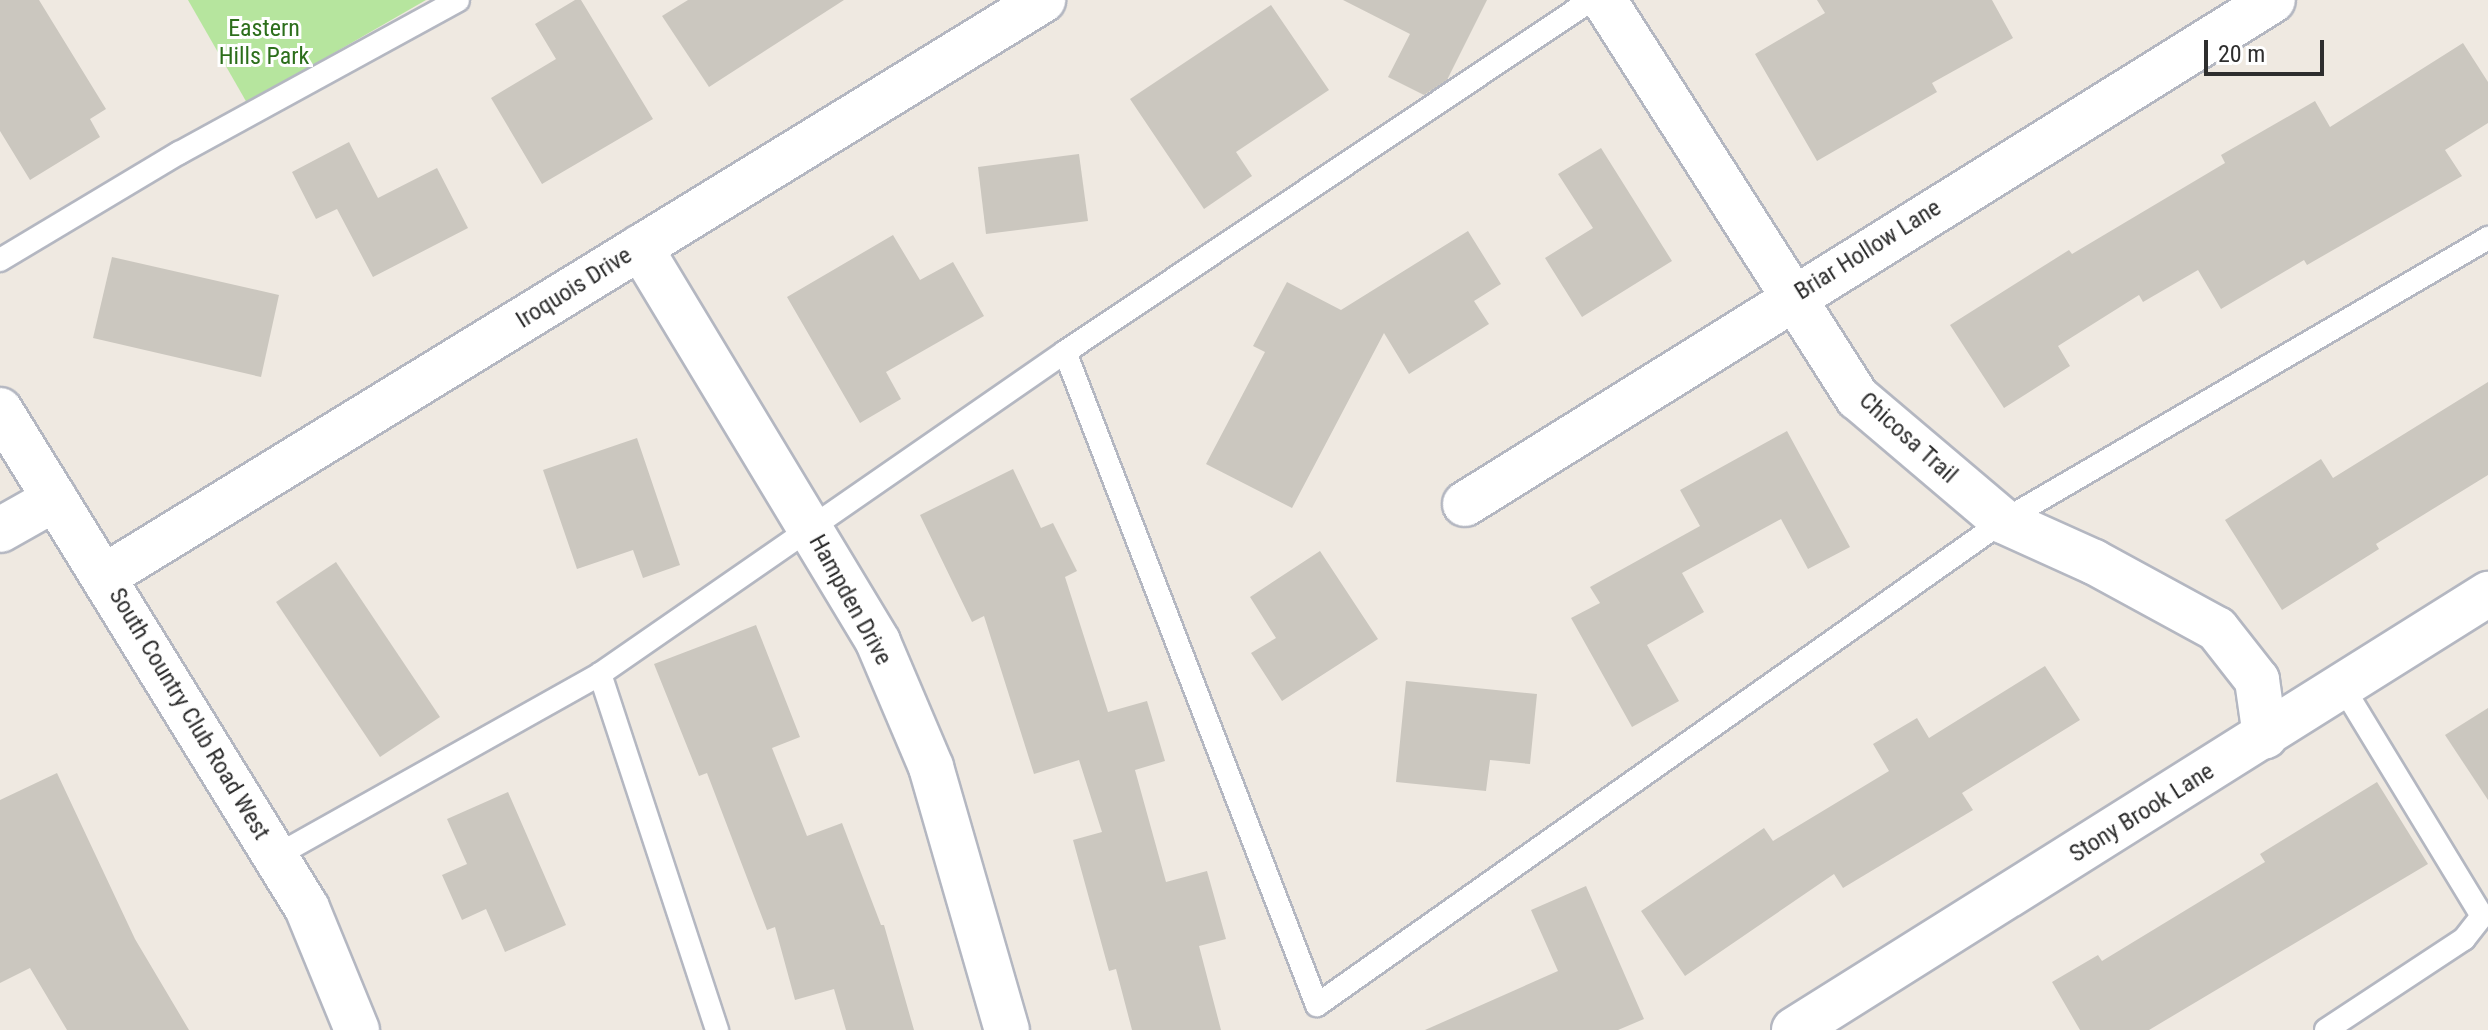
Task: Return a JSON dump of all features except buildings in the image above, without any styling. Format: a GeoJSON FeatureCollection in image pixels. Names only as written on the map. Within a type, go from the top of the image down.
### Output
{"type":"FeatureCollection","features":[{"type":"Feature","properties":{"kind":"street","name":"Iroquois Drive"},"geometry":{"type":"LineString","coordinates":[[105,576],[1043,0]]}},
{"type":"Feature","properties":{"kind":"street","name":"Chicosa Trail"},"geometry":{"type":"LineString","coordinates":[[1604,0],[1858,398],[2003,521],[2094,562],[2217,629],[2257,680],[2265,736]]}},
{"type":"Feature","properties":{"kind":"street","name":"Briar Hollow Lane"},"geometry":{"type":"LineString","coordinates":[[1465,504],[2273,0]]}},
{"type":"Feature","properties":{"kind":"street","name":"Hampden Drive"},"geometry":{"type":"LineString","coordinates":[[640,247],[878,642],[931,767],[1007,1030]]}},
{"type":"Feature","properties":{"kind":"street","name":"South Country Club Road West"},"geometry":{"type":"LineString","coordinates":[[0,410],[307,908],[357,1030]]}},
{"type":"Feature","properties":{"kind":"street"},"geometry":{"type":"LineString","coordinates":[[0,530],[55,499]]}},
{"type":"Feature","properties":{"kind":"street","name":"Stony Brook Lane"},"geometry":{"type":"LineString","coordinates":[[1794,1030],[2488,594]]}},
{"type":"Feature","properties":{"kind":"lane"},"geometry":{"type":"LineString","coordinates":[[0,260],[179,153],[458,0]]}},
{"type":"Feature","properties":{"kind":"lane"},"geometry":{"type":"LineString","coordinates":[[276,856],[600,674],[1065,352],[1591,0]]}},
{"type":"Feature","properties":{"kind":"lane"},"geometry":{"type":"LineString","coordinates":[[1065,352],[1317,1005],[2003,521],[2488,238]]}},
{"type":"Feature","properties":{"kind":"lane"},"geometry":{"type":"LineString","coordinates":[[600,674],[717,1030]]}},
{"type":"Feature","properties":{"kind":"lane"},"geometry":{"type":"LineString","coordinates":[[2326,1030],[2464,939],[2482,916],[2343,687]]}},
{"type":"Feature","properties":{"kind":"green space","name":"Eastern Hills Park"},"geometry":{"type":"Polygon","coordinates":[[[188,0],[426,0],[247,103],[188,0]]]}}]}
